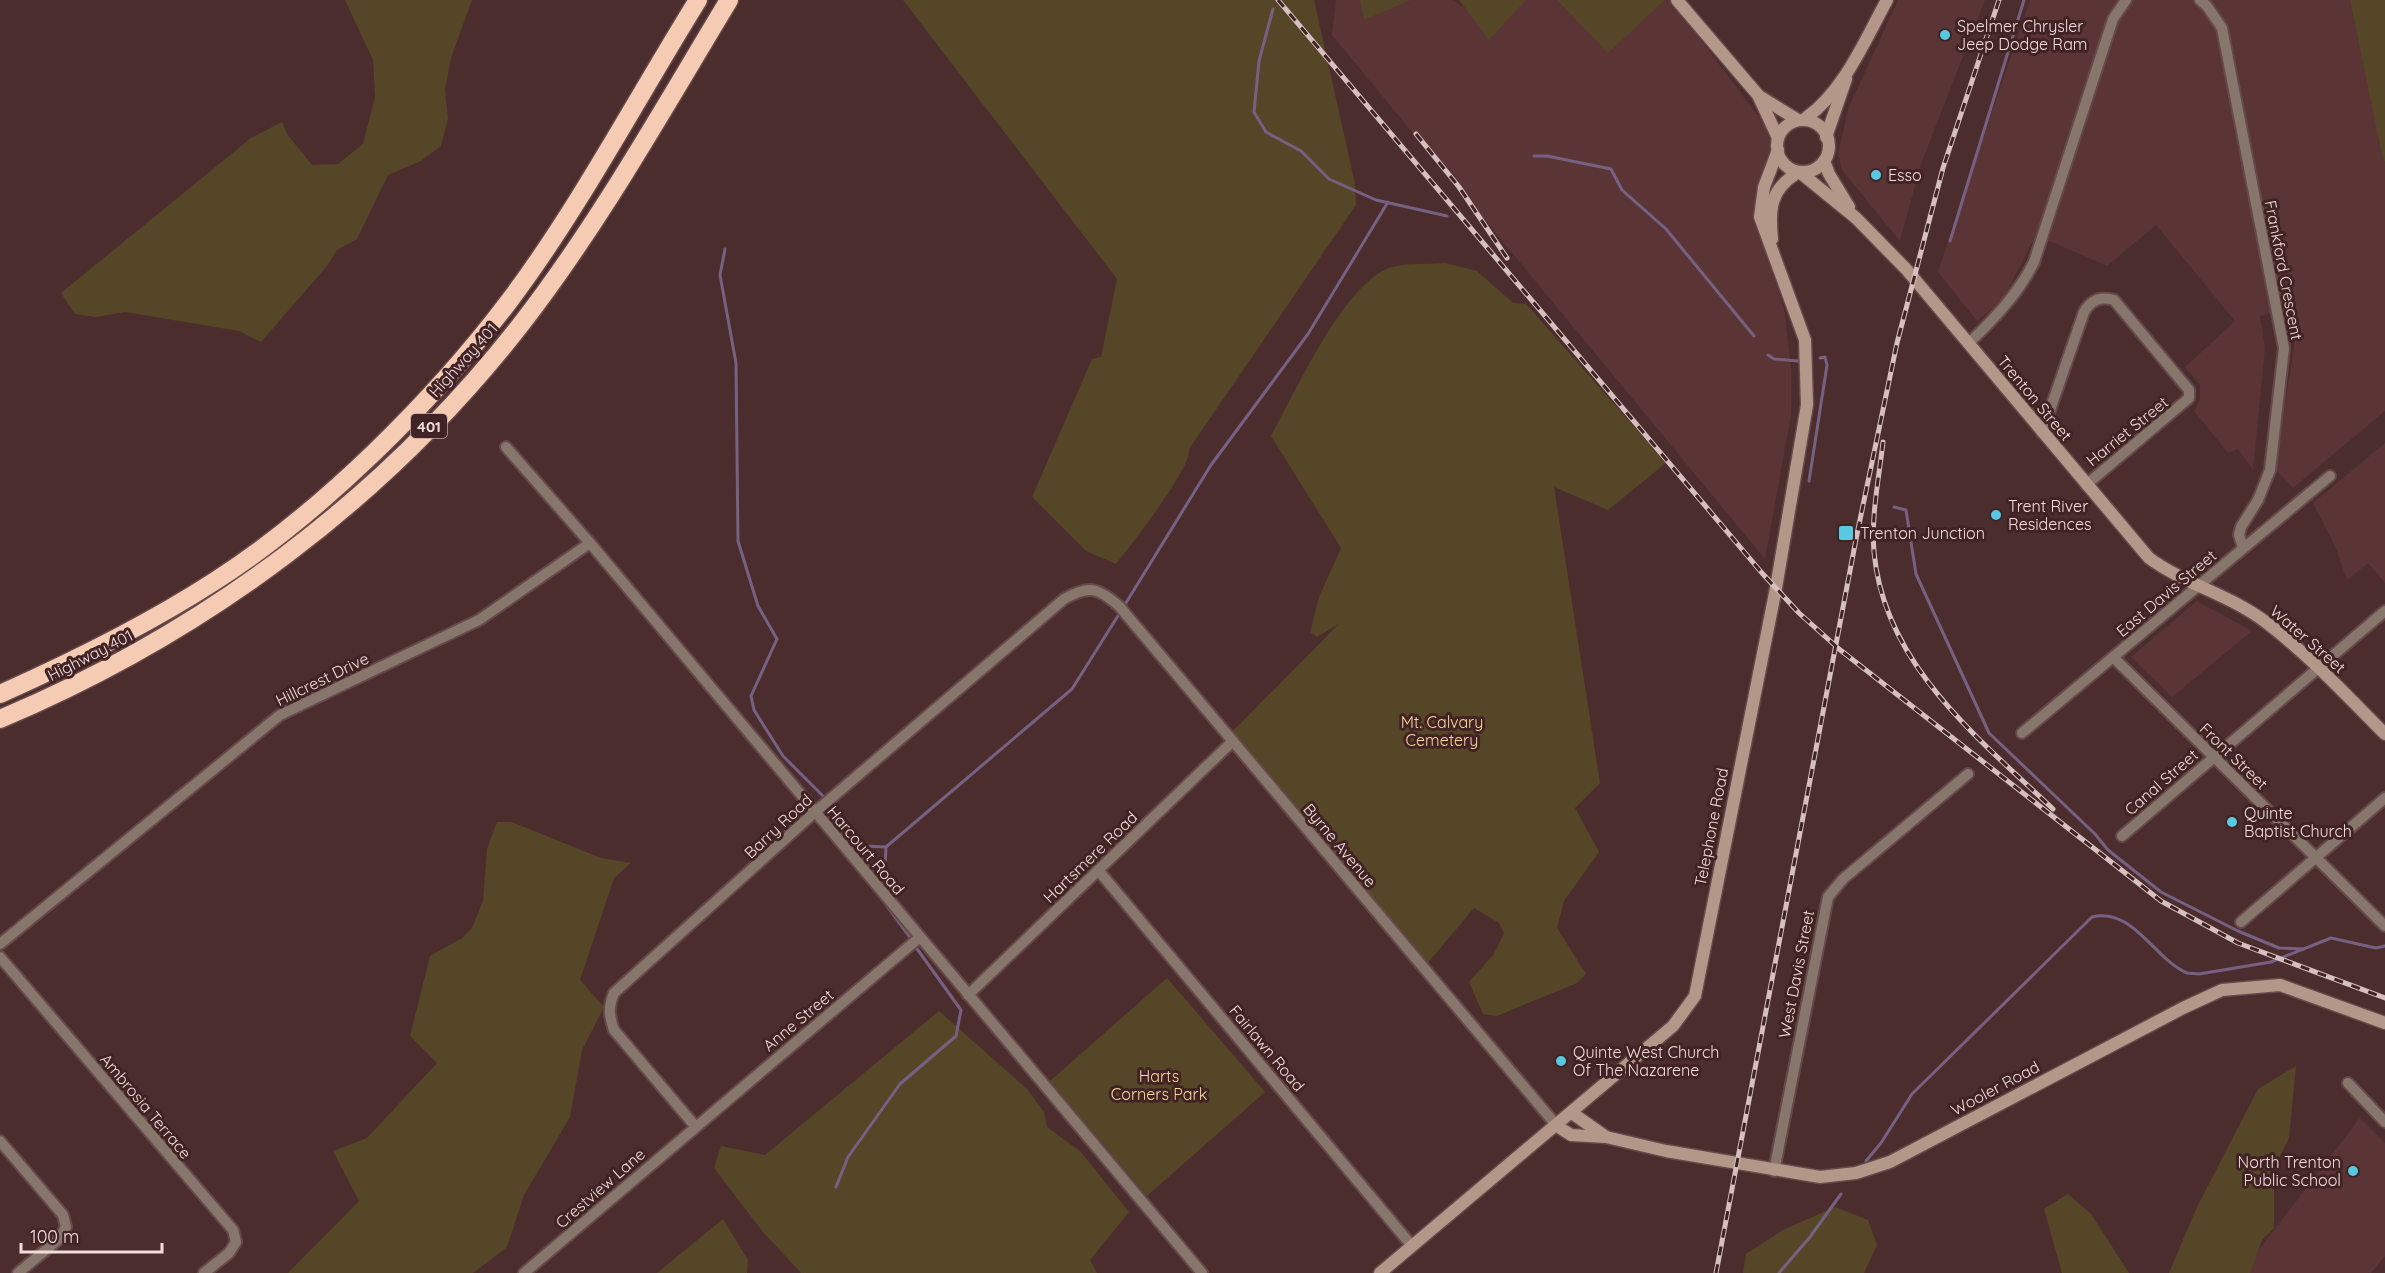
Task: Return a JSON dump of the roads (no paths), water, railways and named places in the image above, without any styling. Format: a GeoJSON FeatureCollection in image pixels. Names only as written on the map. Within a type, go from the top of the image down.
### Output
{"type":"FeatureCollection","features":[{"type":"Feature","properties":{"kind":"highway","name":"Highway 401"},"geometry":{"type":"LineString","coordinates":[[0,694],[75,660],[215,581],[275,538],[366,458],[437,387],[509,300],[556,232],[698,0]]}},
{"type":"Feature","properties":{"kind":"highway","name":"Highway 401"},"geometry":{"type":"LineString","coordinates":[[0,719],[112,667],[238,592],[344,509],[394,463],[469,385],[521,323],[575,249],[729,0]]}},
{"type":"Feature","properties":{"kind":"street"},"geometry":{"type":"LineString","coordinates":[[1677,0],[1758,95],[1785,166],[1799,173],[1815,170],[1824,161],[1828,150],[1826,137],[1819,123],[1802,119],[1758,95]]}},
{"type":"Feature","properties":{"kind":"street"},"geometry":{"type":"LineString","coordinates":[[1778,144],[1786,126],[1802,119],[1826,100],[1853,61],[1887,0]]}},
{"type":"Feature","properties":{"kind":"street"},"geometry":{"type":"LineString","coordinates":[[1969,343],[2008,304],[2022,285],[2034,262],[2113,19],[2126,0]]}},
{"type":"Feature","properties":{"kind":"street","name":"Frankford Crescent"},"geometry":{"type":"LineString","coordinates":[[2200,0],[2222,28],[2284,348],[2270,470],[2258,500],[2241,526],[2239,535],[2243,548]]}},
{"type":"Feature","properties":{"kind":"street"},"geometry":{"type":"LineString","coordinates":[[1826,137],[1853,61]]}},
{"type":"Feature","properties":{"kind":"street","name":"Telephone Road"},"geometry":{"type":"LineString","coordinates":[[1380,1273],[1673,1026],[1695,996],[1776,588],[1807,405],[1808,368],[1805,340],[1773,255],[1760,209],[1778,144]]}},
{"type":"Feature","properties":{"kind":"street","name":"Trenton Street"},"geometry":{"type":"LineString","coordinates":[[1824,161],[1829,174],[1856,218]]}},
{"type":"Feature","properties":{"kind":"street","name":"Trenton Street"},"geometry":{"type":"LineString","coordinates":[[1799,173],[1856,218],[1906,269],[2042,433],[2150,558],[2172,574],[2197,586]]}},
{"type":"Feature","properties":{"kind":"street","name":"Telephone Road"},"geometry":{"type":"LineString","coordinates":[[1773,255],[1770,220],[1772,199],[1779,188],[1799,173]]}},
{"type":"Feature","properties":{"kind":"street","name":"Harriet Street"},"geometry":{"type":"LineString","coordinates":[[2042,433],[2084,312],[2089,303],[2100,298],[2114,300],[2189,390],[2189,398],[2086,485]]}},
{"type":"Feature","properties":{"kind":"street","name":"Harcourt Road"},"geometry":{"type":"LineString","coordinates":[[506,447],[590,543],[1202,1273]]}},
{"type":"Feature","properties":{"kind":"street","name":"East Davis Street"},"geometry":{"type":"LineString","coordinates":[[2022,733],[2330,476]]}},
{"type":"Feature","properties":{"kind":"street","name":"Hillcrest Drive"},"geometry":{"type":"LineString","coordinates":[[0,944],[280,715],[479,620],[590,543]]}},
{"type":"Feature","properties":{"kind":"street","name":"Water Street"},"geometry":{"type":"LineString","coordinates":[[2197,586],[2228,599],[2266,622],[2318,668],[2385,734]]}},
{"type":"Feature","properties":{"kind":"street","name":"Barry Road"},"geometry":{"type":"LineString","coordinates":[[696,1126],[614,1030],[609,1016],[614,993],[815,812],[1064,599],[1082,590],[1095,590]]}},
{"type":"Feature","properties":{"kind":"street","name":"Byrne Avenue"},"geometry":{"type":"LineString","coordinates":[[1095,590],[1105,594],[1119,606],[1557,1126]]}},
{"type":"Feature","properties":{"kind":"street","name":"Canal Street"},"geometry":{"type":"LineString","coordinates":[[2122,836],[2385,611]]}},
{"type":"Feature","properties":{"kind":"street","name":"Front Street"},"geometry":{"type":"LineString","coordinates":[[2113,657],[2385,926]]}},
{"type":"Feature","properties":{"kind":"street","name":"Hartsmere Road"},"geometry":{"type":"LineString","coordinates":[[968,995],[1233,741]]}},
{"type":"Feature","properties":{"kind":"street","name":"West Davis Street"},"geometry":{"type":"LineString","coordinates":[[1774,1171],[1828,897],[1843,879],[1968,774]]}},
{"type":"Feature","properties":{"kind":"street"},"geometry":{"type":"LineString","coordinates":[[2241,922],[2385,798]]}},
{"type":"Feature","properties":{"kind":"street","name":"Fairlawn Road"},"geometry":{"type":"LineString","coordinates":[[1098,870],[1412,1246]]}},
{"type":"Feature","properties":{"kind":"street","name":"Anne Street"},"geometry":{"type":"LineString","coordinates":[[696,1126],[920,937]]}},
{"type":"Feature","properties":{"kind":"street","name":"Ambrosia Terrace"},"geometry":{"type":"LineString","coordinates":[[0,957],[233,1230],[236,1242],[229,1253],[204,1273]]}},
{"type":"Feature","properties":{"kind":"street","name":"Wooler Road"},"geometry":{"type":"LineString","coordinates":[[1557,1126],[1571,1135],[1606,1137],[1666,1151],[1774,1171],[1829,1177],[1865,1171],[1890,1162],[2172,1013],[2222,990],[2280,985],[2385,1023]]}},
{"type":"Feature","properties":{"kind":"street"},"geometry":{"type":"LineString","coordinates":[[2348,1083],[2385,1122]]}},
{"type":"Feature","properties":{"kind":"street","name":"Wooler Road"},"geometry":{"type":"LineString","coordinates":[[1572,1113],[1606,1137]]}},
{"type":"Feature","properties":{"kind":"street","name":"Crestview Lane"},"geometry":{"type":"LineString","coordinates":[[524,1273],[696,1126]]}},
{"type":"Feature","properties":{"kind":"street"},"geometry":{"type":"LineString","coordinates":[[0,1141],[63,1215],[66,1227],[59,1239],[18,1273]]}},
{"type":"Feature","properties":{"kind":"waterway"},"geometry":{"type":"LineString","coordinates":[[1950,241],[2024,0]]}},
{"type":"Feature","properties":{"kind":"waterway"},"geometry":{"type":"LineString","coordinates":[[1273,9],[1259,61],[1254,112],[1266,132],[1301,151],[1329,179],[1376,200],[1447,216]]}},
{"type":"Feature","properties":{"kind":"waterway"},"geometry":{"type":"LineString","coordinates":[[1534,156],[1547,156],[1611,169],[1622,190],[1666,229],[1754,336]]}},
{"type":"Feature","properties":{"kind":"waterway"},"geometry":{"type":"LineString","coordinates":[[1124,606],[1211,465],[1308,334],[1388,202]]}},
{"type":"Feature","properties":{"kind":"waterway"},"geometry":{"type":"LineString","coordinates":[[725,249],[720,275],[736,363],[738,541],[758,606],[777,639],[751,696],[754,710],[783,756],[823,796],[855,837],[865,846],[886,847],[1072,689],[1121,611]]}},
{"type":"Feature","properties":{"kind":"waterway"},"geometry":{"type":"LineString","coordinates":[[1768,355],[1774,359],[1798,361]]}},
{"type":"Feature","properties":{"kind":"waterway"},"geometry":{"type":"LineString","coordinates":[[1809,481],[1827,365],[1825,357],[1820,358]]}},
{"type":"Feature","properties":{"kind":"waterway"},"geometry":{"type":"LineString","coordinates":[[1894,507],[1906,510],[1916,574],[1989,733],[2095,834],[2108,850],[2161,892],[2238,931],[2279,948],[2304,949]]}},
{"type":"Feature","properties":{"kind":"waterway"},"geometry":{"type":"LineString","coordinates":[[884,887],[886,847]]}},
{"type":"Feature","properties":{"kind":"waterway"},"geometry":{"type":"LineString","coordinates":[[884,902],[912,940]]}},
{"type":"Feature","properties":{"kind":"waterway"},"geometry":{"type":"LineString","coordinates":[[1866,1161],[1881,1143],[1912,1094],[2092,917],[2106,916],[2120,920],[2142,936],[2175,966],[2187,973],[2199,974],[2271,962],[2331,938],[2376,948],[2385,946]]}},
{"type":"Feature","properties":{"kind":"waterway"},"geometry":{"type":"LineString","coordinates":[[836,1187],[848,1157],[900,1084],[956,1036],[961,1010],[915,946]]}},
{"type":"Feature","properties":{"kind":"waterway"},"geometry":{"type":"LineString","coordinates":[[1779,1273],[1810,1237],[1841,1194]]}},
{"type":"Feature","properties":{"kind":"railway"},"geometry":{"type":"LineString","coordinates":[[1278,0],[1762,573],[1799,613],[1839,649],[2161,901],[2238,943],[2385,998]]}},
{"type":"Feature","properties":{"kind":"railway"},"geometry":{"type":"LineString","coordinates":[[1716,1273],[1857,534],[1897,343],[1943,168],[1999,0]]}},
{"type":"Feature","properties":{"kind":"railway"},"geometry":{"type":"LineString","coordinates":[[1416,134],[1459,187],[1507,258]]}},
{"type":"Feature","properties":{"kind":"railway"},"geometry":{"type":"LineString","coordinates":[[1883,442],[1874,510],[1873,538],[1881,592],[1896,629],[1915,664],[1939,696],[1994,754],[2053,809]]}},
{"type":"Feature","properties":{"kind":"place","name":"Spelmer Chrysler Jeep Dodge Ram"},"geometry":{"type":"Point","coordinates":[1945,35]}},
{"type":"Feature","properties":{"kind":"place","name":"Esso"},"geometry":{"type":"Point","coordinates":[1876,175]}},
{"type":"Feature","properties":{"kind":"place","name":"Trent River Residences"},"geometry":{"type":"Point","coordinates":[1996,515]}},
{"type":"Feature","properties":{"kind":"place","name":"Trenton Junction"},"geometry":{"type":"Point","coordinates":[1846,533]}},
{"type":"Feature","properties":{"kind":"place","name":"Quinte Baptist Church"},"geometry":{"type":"Point","coordinates":[2232,822]}},
{"type":"Feature","properties":{"kind":"place","name":"Quinte West Church Of The Nazarene"},"geometry":{"type":"Point","coordinates":[1561,1061]}},
{"type":"Feature","properties":{"kind":"place","name":"North Trenton Public School"},"geometry":{"type":"Point","coordinates":[2353,1171]}},
{"type":"Feature","properties":{"kind":"park label","name":"Mt. Calvary Cemetery"},"geometry":{"type":"Point","coordinates":[1442,731]}},
{"type":"Feature","properties":{"kind":"park label","name":"Harts Corners Park"},"geometry":{"type":"Point","coordinates":[1159,1085]}}]}
